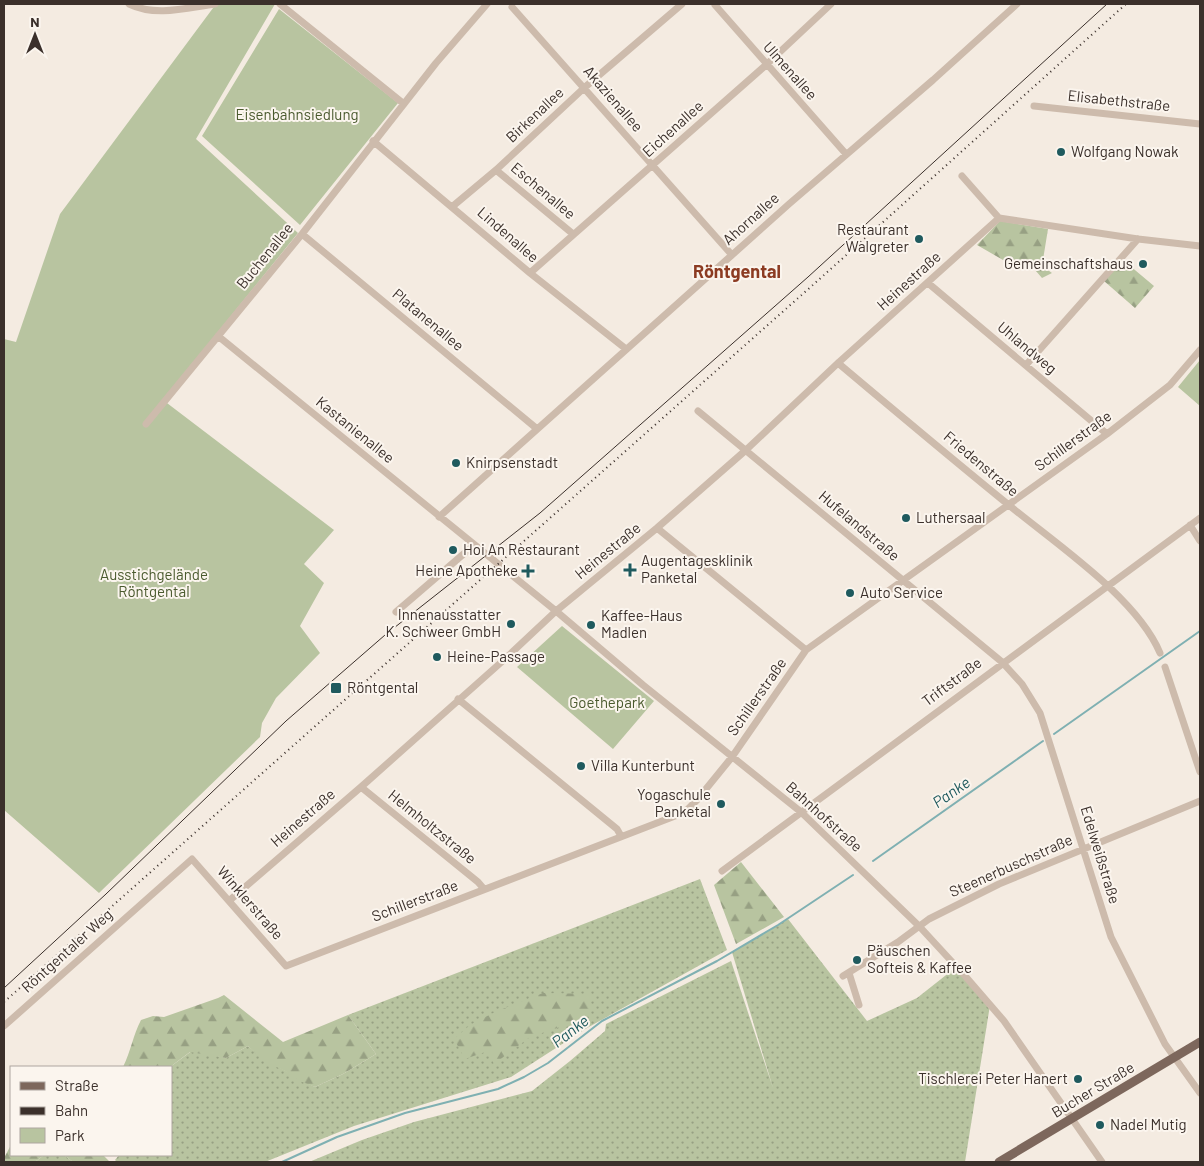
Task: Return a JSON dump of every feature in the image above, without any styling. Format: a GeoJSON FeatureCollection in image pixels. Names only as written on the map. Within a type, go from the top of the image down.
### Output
{"type":"FeatureCollection","features":[{"type":"Feature","properties":{"kind":"main road","name":"Bucher Straße"},"geometry":{"type":"LineString","coordinates":[[999,1162],[1200,1042]]}},
{"type":"Feature","properties":{"kind":"street"},"geometry":{"type":"LineString","coordinates":[[129,4],[137,8],[156,12],[215,4]]}},
{"type":"Feature","properties":{"kind":"street"},"geometry":{"type":"LineString","coordinates":[[280,4],[404,104]]}},
{"type":"Feature","properties":{"kind":"street","name":"Buchenallee"},"geometry":{"type":"LineString","coordinates":[[146,424],[302,234],[373,141],[487,4]]}},
{"type":"Feature","properties":{"kind":"street","name":"Birkenallee"},"geometry":{"type":"LineString","coordinates":[[453,206],[496,170],[584,88],[682,4]]}},
{"type":"Feature","properties":{"kind":"street","name":"Eichenallee"},"geometry":{"type":"LineString","coordinates":[[530,273],[653,166],[831,4]]}},
{"type":"Feature","properties":{"kind":"street","name":"Ahornallee"},"geometry":{"type":"LineString","coordinates":[[439,517],[536,428],[1017,4]]}},
{"type":"Feature","properties":{"kind":"street","name":"Ulmenallee"},"geometry":{"type":"LineString","coordinates":[[715,6],[846,154]]}},
{"type":"Feature","properties":{"kind":"street","name":"Akazienallee"},"geometry":{"type":"LineString","coordinates":[[512,7],[732,255]]}},
{"type":"Feature","properties":{"kind":"street","name":"Elisabethstraße"},"geometry":{"type":"LineString","coordinates":[[1034,106],[1200,124]]}},
{"type":"Feature","properties":{"kind":"street","name":"Lindenallee"},"geometry":{"type":"LineString","coordinates":[[373,141],[453,206],[530,273],[626,349]]}},
{"type":"Feature","properties":{"kind":"street","name":"Eschenallee"},"geometry":{"type":"LineString","coordinates":[[496,170],[573,234]]}},
{"type":"Feature","properties":{"kind":"street"},"geometry":{"type":"LineString","coordinates":[[962,176],[999,218],[1138,239],[1200,246]]}},
{"type":"Feature","properties":{"kind":"street","name":"Heinestraße"},"geometry":{"type":"LineString","coordinates":[[230,900],[361,787],[556,611],[657,528],[746,450],[838,363],[999,218]]}},
{"type":"Feature","properties":{"kind":"street","name":"Platanenallee"},"geometry":{"type":"LineString","coordinates":[[302,234],[536,428]]}},
{"type":"Feature","properties":{"kind":"street"},"geometry":{"type":"LineString","coordinates":[[1026,365],[1138,239]]}},
{"type":"Feature","properties":{"kind":"street","name":"Uhlandweg"},"geometry":{"type":"LineString","coordinates":[[928,283],[1107,434]]}},
{"type":"Feature","properties":{"kind":"street","name":"Kastanienallee"},"geometry":{"type":"LineString","coordinates":[[218,336],[474,545]]}},
{"type":"Feature","properties":{"kind":"street","name":"Schillerstraße"},"geometry":{"type":"LineString","coordinates":[[286,966],[675,816],[686,810],[697,800],[732,757],[806,650],[1107,434],[1170,386],[1200,350]]}},
{"type":"Feature","properties":{"kind":"street","name":"Friedenstraße"},"geometry":{"type":"LineString","coordinates":[[838,363],[1108,585],[1147,630],[1155,641],[1160,654]]}},
{"type":"Feature","properties":{"kind":"street","name":"Hufelandstraße"},"geometry":{"type":"LineString","coordinates":[[698,410],[1002,662]]}},
{"type":"Feature","properties":{"kind":"street","name":"Triftstraße"},"geometry":{"type":"LineString","coordinates":[[722,871],[1002,662],[1200,518]]}},
{"type":"Feature","properties":{"kind":"street"},"geometry":{"type":"LineString","coordinates":[[1190,525],[1200,541]]}},
{"type":"Feature","properties":{"kind":"street"},"geometry":{"type":"LineString","coordinates":[[657,528],[806,650]]}},
{"type":"Feature","properties":{"kind":"street"},"geometry":{"type":"LineString","coordinates":[[396,612],[474,545]]}},
{"type":"Feature","properties":{"kind":"street","name":"Bahnhofstraße"},"geometry":{"type":"LineString","coordinates":[[474,545],[643,685],[801,812],[919,926],[1004,1021],[1102,1162]]}},
{"type":"Feature","properties":{"kind":"street","name":"Edelweißstraße"},"geometry":{"type":"LineString","coordinates":[[1002,662],[1022,684],[1040,713],[1117,950],[1174,1058],[1200,1093]]}},
{"type":"Feature","properties":{"kind":"street"},"geometry":{"type":"LineString","coordinates":[[1165,667],[1200,772]]}},
{"type":"Feature","properties":{"kind":"street"},"geometry":{"type":"LineString","coordinates":[[458,700],[617,828],[620,836]]}},
{"type":"Feature","properties":{"kind":"street","name":"Helmholtzstraße"},"geometry":{"type":"LineString","coordinates":[[361,787],[478,882],[484,890]]}},
{"type":"Feature","properties":{"kind":"street","name":"Steenerbuschstraße"},"geometry":{"type":"LineString","coordinates":[[859,1005],[846,974],[898,942],[919,926],[999,884],[1200,801]]}},
{"type":"Feature","properties":{"kind":"street","name":"Winklerstraße"},"geometry":{"type":"LineString","coordinates":[[192,859],[286,966]]}},
{"type":"Feature","properties":{"kind":"street","name":"Röntgentaler Weg"},"geometry":{"type":"LineString","coordinates":[[4,1026],[192,859]]}},
{"type":"Feature","properties":{"kind":"green space","name":"Ausstichgelände Röntgental"},"geometry":{"type":"Polygon","coordinates":[[[216,4],[275,4],[196,139],[298,233],[163,400],[334,530],[304,564],[324,583],[300,626],[320,653],[276,698],[262,723],[260,737],[99,893],[4,810],[4,339],[16,342],[60,214],[216,4]]]}},
{"type":"Feature","properties":{"kind":"green space","name":"Eisenbahnsiedlung"},"geometry":{"type":"Polygon","coordinates":[[[279,9],[398,103],[300,225],[202,136],[279,9]]]}},
{"type":"Feature","properties":{"kind":"green space"},"geometry":{"type":"Polygon","coordinates":[[[1000,221],[1048,229],[1042,266],[1052,273],[1042,278],[1029,263],[1010,264],[977,245],[1000,221]]]}},
{"type":"Feature","properties":{"kind":"green space"},"geometry":{"type":"Polygon","coordinates":[[[1123,260],[1154,286],[1135,308],[1104,281],[1123,260]]]}},
{"type":"Feature","properties":{"kind":"green space"},"geometry":{"type":"Polygon","coordinates":[[[1200,360],[1200,406],[1178,387],[1200,360]]]}},
{"type":"Feature","properties":{"kind":"green space","name":"Goethepark"},"geometry":{"type":"Polygon","coordinates":[[[562,626],[654,701],[613,749],[517,667],[562,626]]]}},
{"type":"Feature","properties":{"kind":"green space"},"geometry":{"type":"Polygon","coordinates":[[[741,862],[784,917],[736,944],[714,885],[741,862]]]}},
{"type":"Feature","properties":{"kind":"green space"},"geometry":{"type":"Polygon","coordinates":[[[700,879],[727,950],[587,1028],[511,1077],[354,1126],[265,1162],[117,1162],[115,1160],[118,1156],[172,1156],[171,1066],[193,1050],[226,1058],[248,1046],[269,1062],[315,1087],[343,1074],[376,1054],[348,1015],[700,879]]]}},
{"type":"Feature","properties":{"kind":"green space"},"geometry":{"type":"Polygon","coordinates":[[[788,919],[867,1021],[917,998],[955,968],[990,1005],[965,1162],[309,1162],[362,1140],[414,1122],[532,1091],[605,1031],[606,1024],[731,961],[773,1088],[732,952],[788,919]]]}},
{"type":"Feature","properties":{"kind":"green space"},"geometry":{"type":"Polygon","coordinates":[[[543,993],[593,994],[587,1018],[530,1037],[494,1064],[488,1051],[465,1059],[454,1039],[470,1025],[495,1012],[543,993]]]}},
{"type":"Feature","properties":{"kind":"green space"},"geometry":{"type":"Polygon","coordinates":[[[224,995],[283,1042],[348,1015],[376,1054],[343,1074],[315,1087],[264,1061],[248,1046],[226,1058],[190,1052],[171,1066],[123,1066],[141,1020],[153,1016],[164,1017],[224,995]]]}},
{"type":"Feature","properties":{"kind":"green space"},"geometry":{"type":"Polygon","coordinates":[[[10,1147],[10,1156],[43,1156],[35,1162],[4,1162],[10,1147]]]}},
{"type":"Feature","properties":{"kind":"green space"},"geometry":{"type":"Polygon","coordinates":[[[43,1156],[65,1156],[73,1162],[35,1162],[43,1156]]]}},
{"type":"Feature","properties":{"kind":"green space"},"geometry":{"type":"Polygon","coordinates":[[[65,1156],[104,1156],[110,1162],[73,1162],[65,1156]]]}},
{"type":"Feature","properties":{"kind":"waterway","name":"Panke"},"geometry":{"type":"LineString","coordinates":[[1054,734],[1200,631]]}},
{"type":"Feature","properties":{"kind":"waterway","name":"Panke"},"geometry":{"type":"LineString","coordinates":[[873,861],[1043,741]]}},
{"type":"Feature","properties":{"kind":"waterway","name":"Panke"},"geometry":{"type":"LineString","coordinates":[[282,1162],[337,1137],[405,1113],[498,1089],[524,1077],[548,1063],[602,1021],[717,961],[778,925],[853,875]]}},
{"type":"Feature","properties":{"kind":"tram line"},"geometry":{"type":"LineString","coordinates":[[4,988],[106,894],[286,721],[385,635],[540,513],[808,277],[1107,4]]}},
{"type":"Feature","properties":{"kind":"railway"},"geometry":{"type":"LineString","coordinates":[[4,1002],[814,284],[1126,4]]}},
{"type":"Feature","properties":{"kind":"place","name":"Wolfgang Nowak"},"geometry":{"type":"Point","coordinates":[1061,152]}},
{"type":"Feature","properties":{"kind":"place","name":"Restaurant Walgreter"},"geometry":{"type":"Point","coordinates":[919,239]}},
{"type":"Feature","properties":{"kind":"place","name":"Gemeinschaftshaus"},"geometry":{"type":"Point","coordinates":[1143,264]}},
{"type":"Feature","properties":{"kind":"place","name":"Knirpsenstadt"},"geometry":{"type":"Point","coordinates":[456,463]}},
{"type":"Feature","properties":{"kind":"place","name":"Luthersaal"},"geometry":{"type":"Point","coordinates":[906,518]}},
{"type":"Feature","properties":{"kind":"place","name":"Hoi An Restaurant"},"geometry":{"type":"Point","coordinates":[453,550]}},
{"type":"Feature","properties":{"kind":"place","name":"Augentagesklinik Panketal"},"geometry":{"type":"Point","coordinates":[630,570]}},
{"type":"Feature","properties":{"kind":"place","name":"Heine Apotheke"},"geometry":{"type":"Point","coordinates":[528,571]}},
{"type":"Feature","properties":{"kind":"place","name":"Auto Service"},"geometry":{"type":"Point","coordinates":[850,593]}},
{"type":"Feature","properties":{"kind":"place","name":"Innenausstatter K. Schweer GmbH"},"geometry":{"type":"Point","coordinates":[511,624]}},
{"type":"Feature","properties":{"kind":"place","name":"Kaffee-Haus Madlen"},"geometry":{"type":"Point","coordinates":[591,625]}},
{"type":"Feature","properties":{"kind":"place","name":"Heine-Passage"},"geometry":{"type":"Point","coordinates":[437,657]}},
{"type":"Feature","properties":{"kind":"place","name":"Röntgental"},"geometry":{"type":"Point","coordinates":[336,688]}},
{"type":"Feature","properties":{"kind":"place","name":"Villa Kunterbunt"},"geometry":{"type":"Point","coordinates":[581,766]}},
{"type":"Feature","properties":{"kind":"place","name":"Yogaschule Panketal"},"geometry":{"type":"Point","coordinates":[721,804]}},
{"type":"Feature","properties":{"kind":"place","name":"Päuschen Softeis & Kaffee"},"geometry":{"type":"Point","coordinates":[857,960]}},
{"type":"Feature","properties":{"kind":"place","name":"Tischlerei Peter Hanert"},"geometry":{"type":"Point","coordinates":[1078,1079]}},
{"type":"Feature","properties":{"kind":"place","name":"Nadel Mutig"},"geometry":{"type":"Point","coordinates":[1100,1125]}},
{"type":"Feature","properties":{"kind":"district","name":"Röntgental"},"geometry":{"type":"Point","coordinates":[737,272]}}]}
